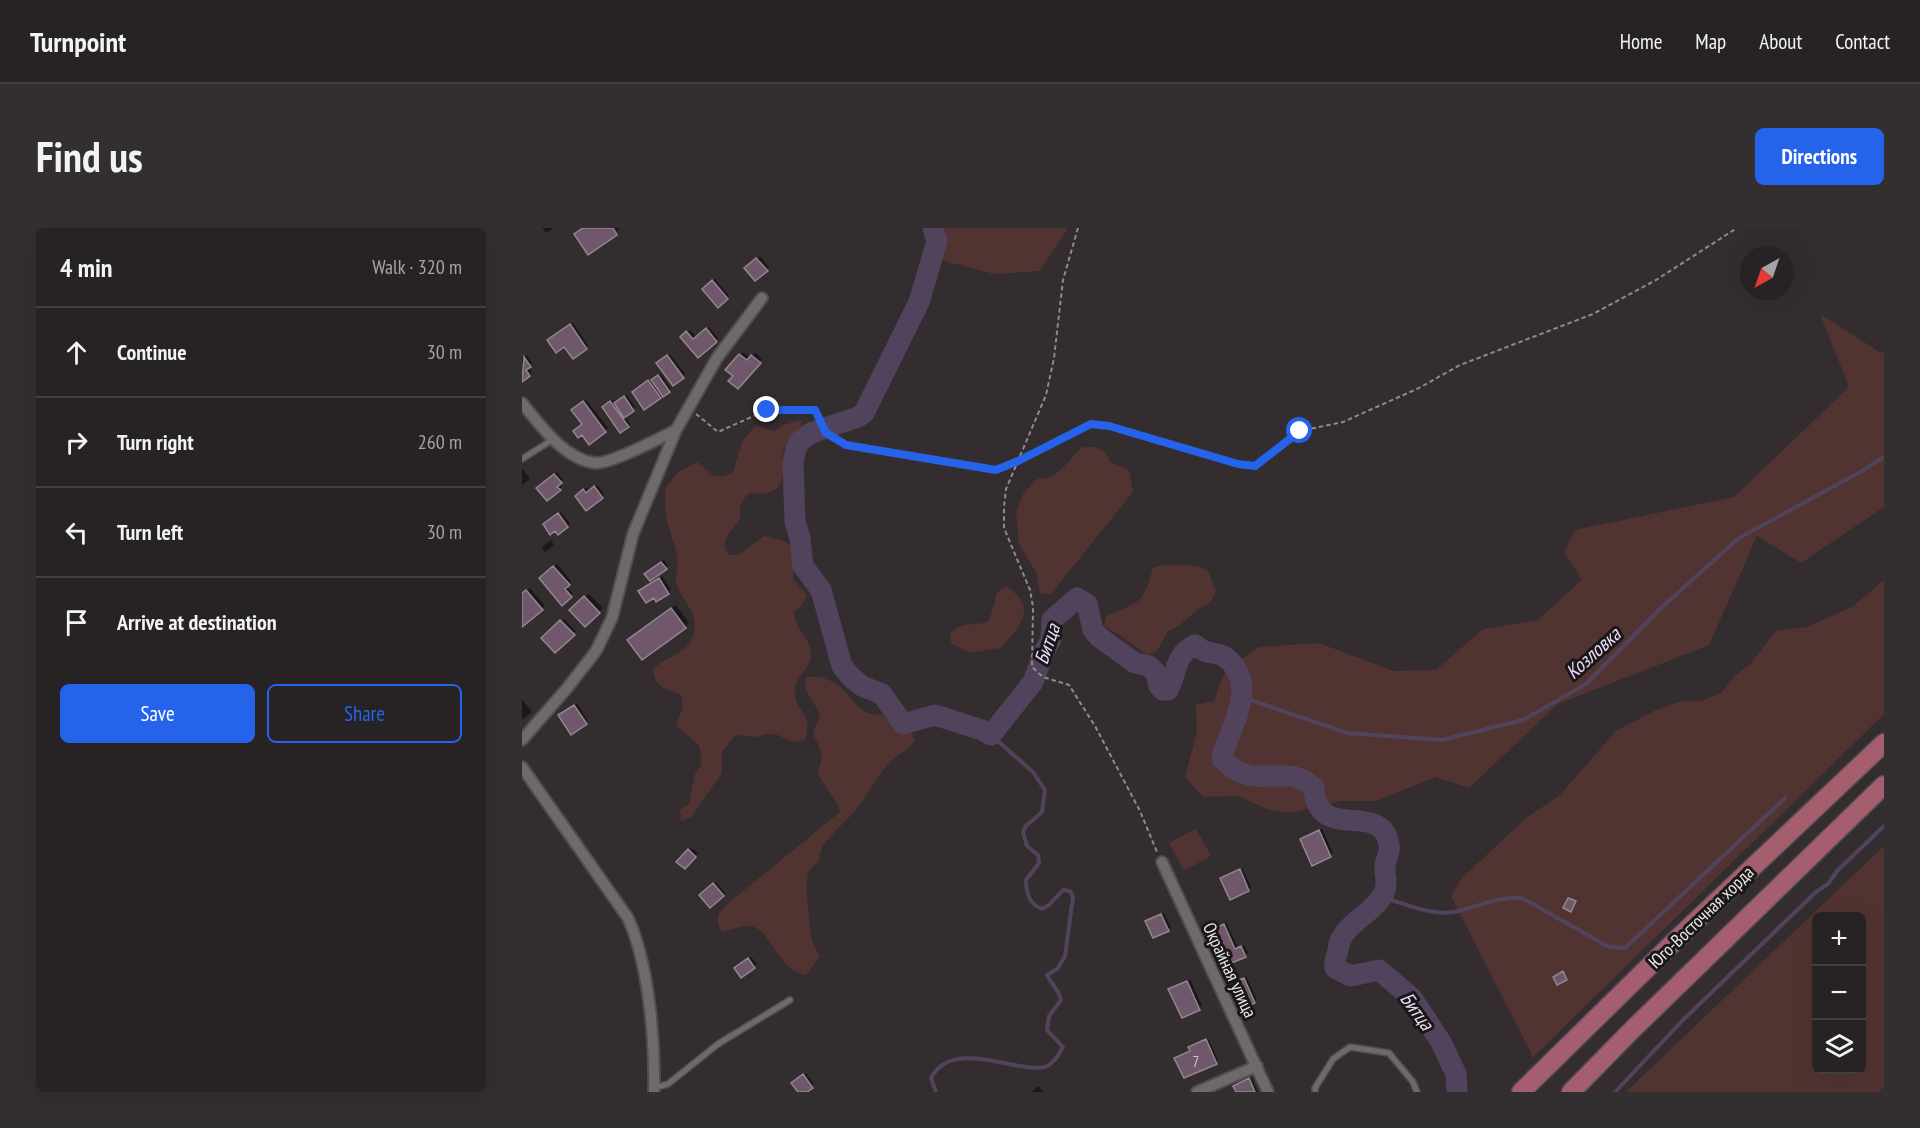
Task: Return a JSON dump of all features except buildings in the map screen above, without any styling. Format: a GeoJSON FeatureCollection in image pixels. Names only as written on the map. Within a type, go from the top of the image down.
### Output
{"type":"FeatureCollection","features":[{"type":"Feature","properties":{"kind":"main road","name":"Юго-Восточная хорда"},"geometry":{"type":"LineString","coordinates":[[1521,1092],[1679,937],[1884,743]]}},
{"type":"Feature","properties":{"kind":"main road","name":"Юго-Восточная хорда"},"geometry":{"type":"LineString","coordinates":[[1571,1092],[1884,785]]}},
{"type":"Feature","properties":{"kind":"street"},"geometry":{"type":"LineString","coordinates":[[522,740],[597,651],[612,618],[633,534],[676,430],[717,358],[762,298]]}},
{"type":"Feature","properties":{"kind":"street"},"geometry":{"type":"LineString","coordinates":[[522,403],[552,440],[580,457],[596,463],[610,460],[676,430]]}},
{"type":"Feature","properties":{"kind":"street"},"geometry":{"type":"LineString","coordinates":[[522,767],[628,918],[637,938],[655,1058],[654,1091]]}},
{"type":"Feature","properties":{"kind":"street","name":"Окрайная улица"},"geometry":{"type":"LineString","coordinates":[[1162,862],[1268,1092]]}},
{"type":"Feature","properties":{"kind":"street"},"geometry":{"type":"LineString","coordinates":[[1197,1092],[1257,1066]]}},
{"type":"Feature","properties":{"kind":"lane"},"geometry":{"type":"LineString","coordinates":[[522,459],[552,440]]}},
{"type":"Feature","properties":{"kind":"lane"},"geometry":{"type":"LineString","coordinates":[[654,1091],[668,1084],[718,1044],[790,1000]]}},
{"type":"Feature","properties":{"kind":"lane"},"geometry":{"type":"LineString","coordinates":[[1315,1092],[1315,1088],[1333,1059],[1350,1047],[1389,1053],[1413,1082],[1417,1092]]}},
{"type":"Feature","properties":{"kind":"path"},"geometry":{"type":"LineString","coordinates":[[1078,228],[1063,280],[1054,358],[1046,395],[1006,489],[1004,528],[1030,590],[1033,607],[1032,667],[1042,677],[1069,685],[1095,726],[1140,811],[1162,862]]}},
{"type":"Feature","properties":{"kind":"path"},"geometry":{"type":"LineString","coordinates":[[689,407],[718,432],[767,410],[815,410],[826,433],[846,445],[996,470],[1091,424],[1109,426],[1238,464],[1255,466],[1300,431],[1343,422],[1419,388],[1460,365],[1593,314],[1656,280],[1737,228]]}},
{"type":"Feature","properties":{"kind":"shaded area"},"geometry":{"type":"Polygon","coordinates":[[[943,228],[1068,228],[1040,271],[994,274],[937,259],[938,231],[943,228]]]}},
{"type":"Feature","properties":{"kind":"shaded area"},"geometry":{"type":"Polygon","coordinates":[[[1820,314],[1881,353],[1884,352],[1884,507],[1801,563],[1757,536],[1709,645],[1558,704],[1469,788],[1436,777],[1375,801],[1341,801],[1290,813],[1267,809],[1238,796],[1203,797],[1185,777],[1197,732],[1196,705],[1214,701],[1226,671],[1259,647],[1319,643],[1393,671],[1436,670],[1483,629],[1538,620],[1582,580],[1564,552],[1575,530],[1734,497],[1849,387],[1820,314]]]}},
{"type":"Feature","properties":{"kind":"shaded area"},"geometry":{"type":"Polygon","coordinates":[[[801,420],[803,430],[791,439],[784,451],[783,472],[779,486],[771,492],[761,494],[751,492],[745,498],[740,507],[740,519],[727,536],[724,546],[728,555],[738,555],[764,536],[784,541],[793,547],[793,579],[807,595],[802,605],[794,611],[795,618],[808,642],[811,653],[809,663],[795,691],[798,704],[806,718],[805,739],[794,742],[775,734],[756,737],[735,735],[722,752],[722,773],[691,817],[681,821],[680,810],[689,804],[695,774],[701,765],[701,755],[699,745],[676,726],[683,707],[681,695],[659,684],[653,669],[689,644],[695,629],[695,621],[677,586],[678,561],[667,521],[665,489],[678,472],[697,462],[714,476],[724,476],[733,472],[742,442],[755,426],[774,431],[783,425],[801,420]]]}},
{"type":"Feature","properties":{"kind":"shaded area"},"geometry":{"type":"Polygon","coordinates":[[[1083,447],[1095,447],[1105,452],[1110,462],[1129,470],[1133,492],[1050,595],[1040,593],[1036,572],[1019,544],[1016,513],[1023,494],[1037,479],[1058,473],[1083,447]]]}},
{"type":"Feature","properties":{"kind":"shaded area"},"geometry":{"type":"Polygon","coordinates":[[[1163,565],[1197,566],[1208,571],[1216,591],[1208,604],[1168,631],[1157,651],[1147,655],[1104,626],[1106,616],[1138,601],[1146,589],[1153,568],[1163,565]]]}},
{"type":"Feature","properties":{"kind":"shaded area"},"geometry":{"type":"Polygon","coordinates":[[[1884,580],[1884,714],[1533,1057],[1451,896],[1462,878],[1525,819],[1561,794],[1616,731],[1656,710],[1678,702],[1701,701],[1721,693],[1735,676],[1751,663],[1776,631],[1807,627],[1852,607],[1884,580]]]}},
{"type":"Feature","properties":{"kind":"shaded area"},"geometry":{"type":"Polygon","coordinates":[[[1006,586],[1016,594],[1024,609],[1020,624],[1001,648],[969,653],[951,643],[950,633],[961,626],[989,621],[997,593],[1006,586]]]}},
{"type":"Feature","properties":{"kind":"shaded area"},"geometry":{"type":"Polygon","coordinates":[[[806,677],[833,682],[842,688],[862,710],[871,714],[883,715],[896,726],[911,731],[915,740],[891,761],[856,809],[824,844],[818,861],[809,871],[807,893],[811,932],[814,946],[820,956],[806,975],[788,966],[757,928],[743,926],[722,932],[718,921],[725,906],[840,812],[817,773],[821,754],[813,734],[820,714],[805,688],[806,677]]]}},
{"type":"Feature","properties":{"kind":"shaded area"},"geometry":{"type":"Polygon","coordinates":[[[1196,829],[1211,856],[1184,871],[1169,843],[1196,829]]]}},
{"type":"Feature","properties":{"kind":"shaded area"},"geometry":{"type":"Polygon","coordinates":[[[1884,846],[1884,1092],[1626,1092],[1812,915],[1812,1074],[1866,1074],[1866,912],[1815,912],[1884,846]]]}},
{"type":"Feature","properties":{"kind":"waterway","name":"Битца"},"geometry":{"type":"LineString","coordinates":[[933,228],[937,241],[919,302],[864,413],[811,433],[799,442],[793,462],[795,522],[800,538],[803,566],[821,590],[842,666],[862,686],[882,694],[903,724],[935,715],[991,735],[1033,682],[1051,639],[1052,620],[1077,598],[1087,604],[1093,630],[1099,637],[1135,663],[1149,666],[1156,673],[1159,686],[1163,690],[1168,690],[1183,654],[1195,645],[1206,652],[1225,657],[1234,665],[1239,675],[1242,695],[1222,759],[1236,770],[1251,776],[1296,777],[1314,788],[1318,805],[1326,814],[1374,824],[1384,831],[1389,844],[1384,893],[1380,900],[1344,934],[1339,943],[1335,968],[1351,976],[1379,970],[1412,998],[1441,1042],[1456,1074],[1457,1092]]}},
{"type":"Feature","properties":{"kind":"waterway","name":"Козловка"},"geometry":{"type":"LineString","coordinates":[[1242,697],[1347,733],[1442,740],[1523,720],[1586,684],[1661,608],[1739,538],[1884,457]]}},
{"type":"Feature","properties":{"kind":"waterway"},"geometry":{"type":"LineString","coordinates":[[936,1092],[931,1078],[949,1061],[974,1058],[1043,1068],[1058,1056],[1063,1047],[1047,1030],[1049,1016],[1061,1000],[1047,975],[1058,968],[1065,956],[1073,897],[1070,891],[1063,890],[1042,909],[1029,898],[1026,880],[1039,863],[1038,855],[1027,846],[1023,832],[1026,826],[1042,812],[1045,790],[1033,772],[991,735]]}},
{"type":"Feature","properties":{"kind":"waterway"},"geometry":{"type":"LineString","coordinates":[[1381,897],[1426,911],[1445,913],[1496,900],[1522,898],[1609,947],[1625,948],[1785,798]]}},
{"type":"Feature","properties":{"kind":"waterway"},"geometry":{"type":"LineString","coordinates":[[1615,1092],[1683,1020],[1816,892],[1828,884],[1837,871],[1884,826]]}},
{"type":"Feature","properties":{"kind":"route"},"geometry":{"type":"LineString","coordinates":[[767,410],[815,410],[826,433],[846,445],[996,470],[1091,424],[1109,426],[1238,464],[1255,466],[1300,431]]}}]}
